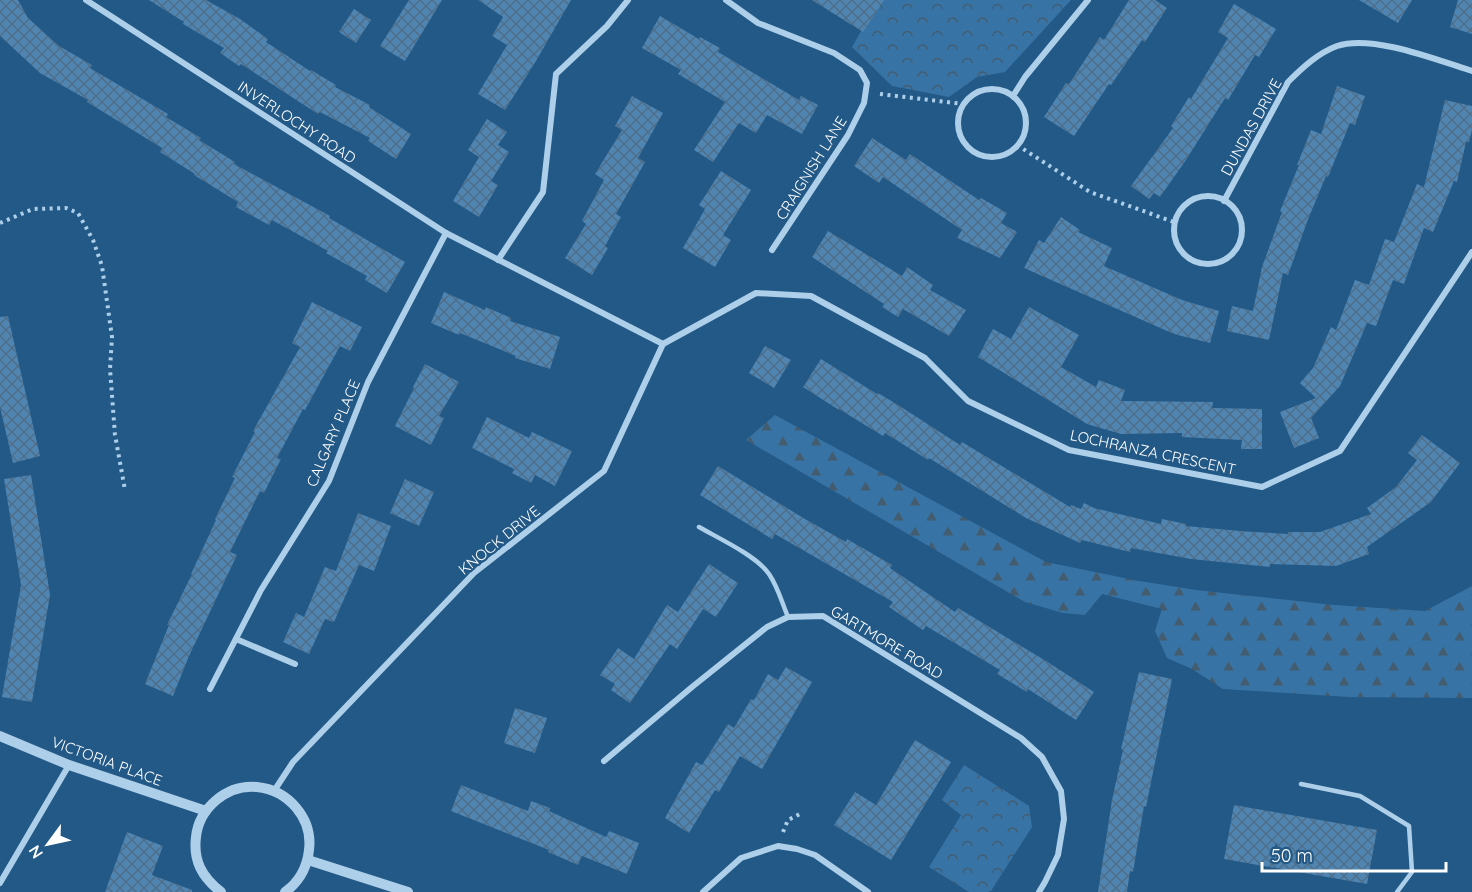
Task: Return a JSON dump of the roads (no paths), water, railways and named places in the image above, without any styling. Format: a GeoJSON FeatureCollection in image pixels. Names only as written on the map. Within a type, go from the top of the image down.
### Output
{"type":"FeatureCollection","features":[{"type":"Feature","properties":{"kind":"street","name":"INVERLOCHY ROAD"},"geometry":{"type":"LineString","coordinates":[[86,0],[446,233],[663,344]]}},
{"type":"Feature","properties":{"kind":"street"},"geometry":{"type":"LineString","coordinates":[[498,260],[543,192],[556,74],[607,26],[628,0]]}},
{"type":"Feature","properties":{"kind":"street","name":"CRAIGNISH LANE"},"geometry":{"type":"LineString","coordinates":[[726,0],[758,23],[834,54],[860,70],[867,83],[864,103],[848,135],[772,250]]}},
{"type":"Feature","properties":{"kind":"street"},"geometry":{"type":"LineString","coordinates":[[1013,96],[1025,76],[1088,0]]}},
{"type":"Feature","properties":{"kind":"street","name":"DUNDAS DRIVE"},"geometry":{"type":"LineString","coordinates":[[1224,201],[1288,82],[1302,68],[1337,46],[1358,43],[1380,44],[1472,71]]}},
{"type":"Feature","properties":{"kind":"street"},"geometry":{"type":"LineString","coordinates":[[992,88],[1003,90],[1013,96],[1021,104],[1026,126],[1017,146],[1008,153],[998,156],[976,153],[967,146],[958,126],[958,115],[963,104],[970,96],[981,90],[992,88]]}},
{"type":"Feature","properties":{"kind":"street"},"geometry":{"type":"LineString","coordinates":[[1208,196],[1224,201],[1236,212],[1241,222],[1242,233],[1239,244],[1225,260],[1214,264],[1192,261],[1177,245],[1174,234],[1174,222],[1179,212],[1186,203],[1196,198],[1208,196]]}},
{"type":"Feature","properties":{"kind":"street","name":"CALGARY PLACE"},"geometry":{"type":"LineString","coordinates":[[210,688],[261,590],[329,481],[368,382],[446,233]]}},
{"type":"Feature","properties":{"kind":"street","name":"LOCHRANZA CRESCENT"},"geometry":{"type":"LineString","coordinates":[[663,344],[756,293],[811,296],[926,358],[968,401],[1069,450],[1262,487],[1340,451],[1472,252]]}},
{"type":"Feature","properties":{"kind":"street","name":"KNOCK DRIVE"},"geometry":{"type":"LineString","coordinates":[[274,791],[293,762],[474,573],[604,471],[663,344]]}},
{"type":"Feature","properties":{"kind":"street","name":"GARTMORE ROAD"},"geometry":{"type":"LineString","coordinates":[[604,761],[767,627],[788,617],[823,616],[1021,738],[1042,757],[1061,791],[1064,819],[1058,855],[1039,892]]}},
{"type":"Feature","properties":{"kind":"street"},"geometry":{"type":"LineString","coordinates":[[236,639],[295,664]]}},
{"type":"Feature","properties":{"kind":"street","name":"VICTORIA PLACE"},"geometry":{"type":"LineString","coordinates":[[0,736],[69,765],[206,811]]}},
{"type":"Feature","properties":{"kind":"street"},"geometry":{"type":"LineString","coordinates":[[0,883],[69,765]]}},
{"type":"Feature","properties":{"kind":"street"},"geometry":{"type":"LineString","coordinates":[[221,892],[209,883],[199,867],[195,848],[197,828],[206,811],[219,797],[236,789],[255,787],[274,791],[288,800],[300,812],[307,826],[310,843],[308,860],[302,875],[285,892]]}},
{"type":"Feature","properties":{"kind":"street"},"geometry":{"type":"LineString","coordinates":[[703,892],[741,858],[778,846],[815,855],[868,892]]}},
{"type":"Feature","properties":{"kind":"street"},"geometry":{"type":"LineString","coordinates":[[308,860],[408,892]]}},
{"type":"Feature","properties":{"kind":"lane"},"geometry":{"type":"LineString","coordinates":[[699,527],[757,562],[769,573],[788,617]]}},
{"type":"Feature","properties":{"kind":"lane"},"geometry":{"type":"LineString","coordinates":[[1301,784],[1360,796],[1409,826],[1412,872],[1397,892]]}}]}
